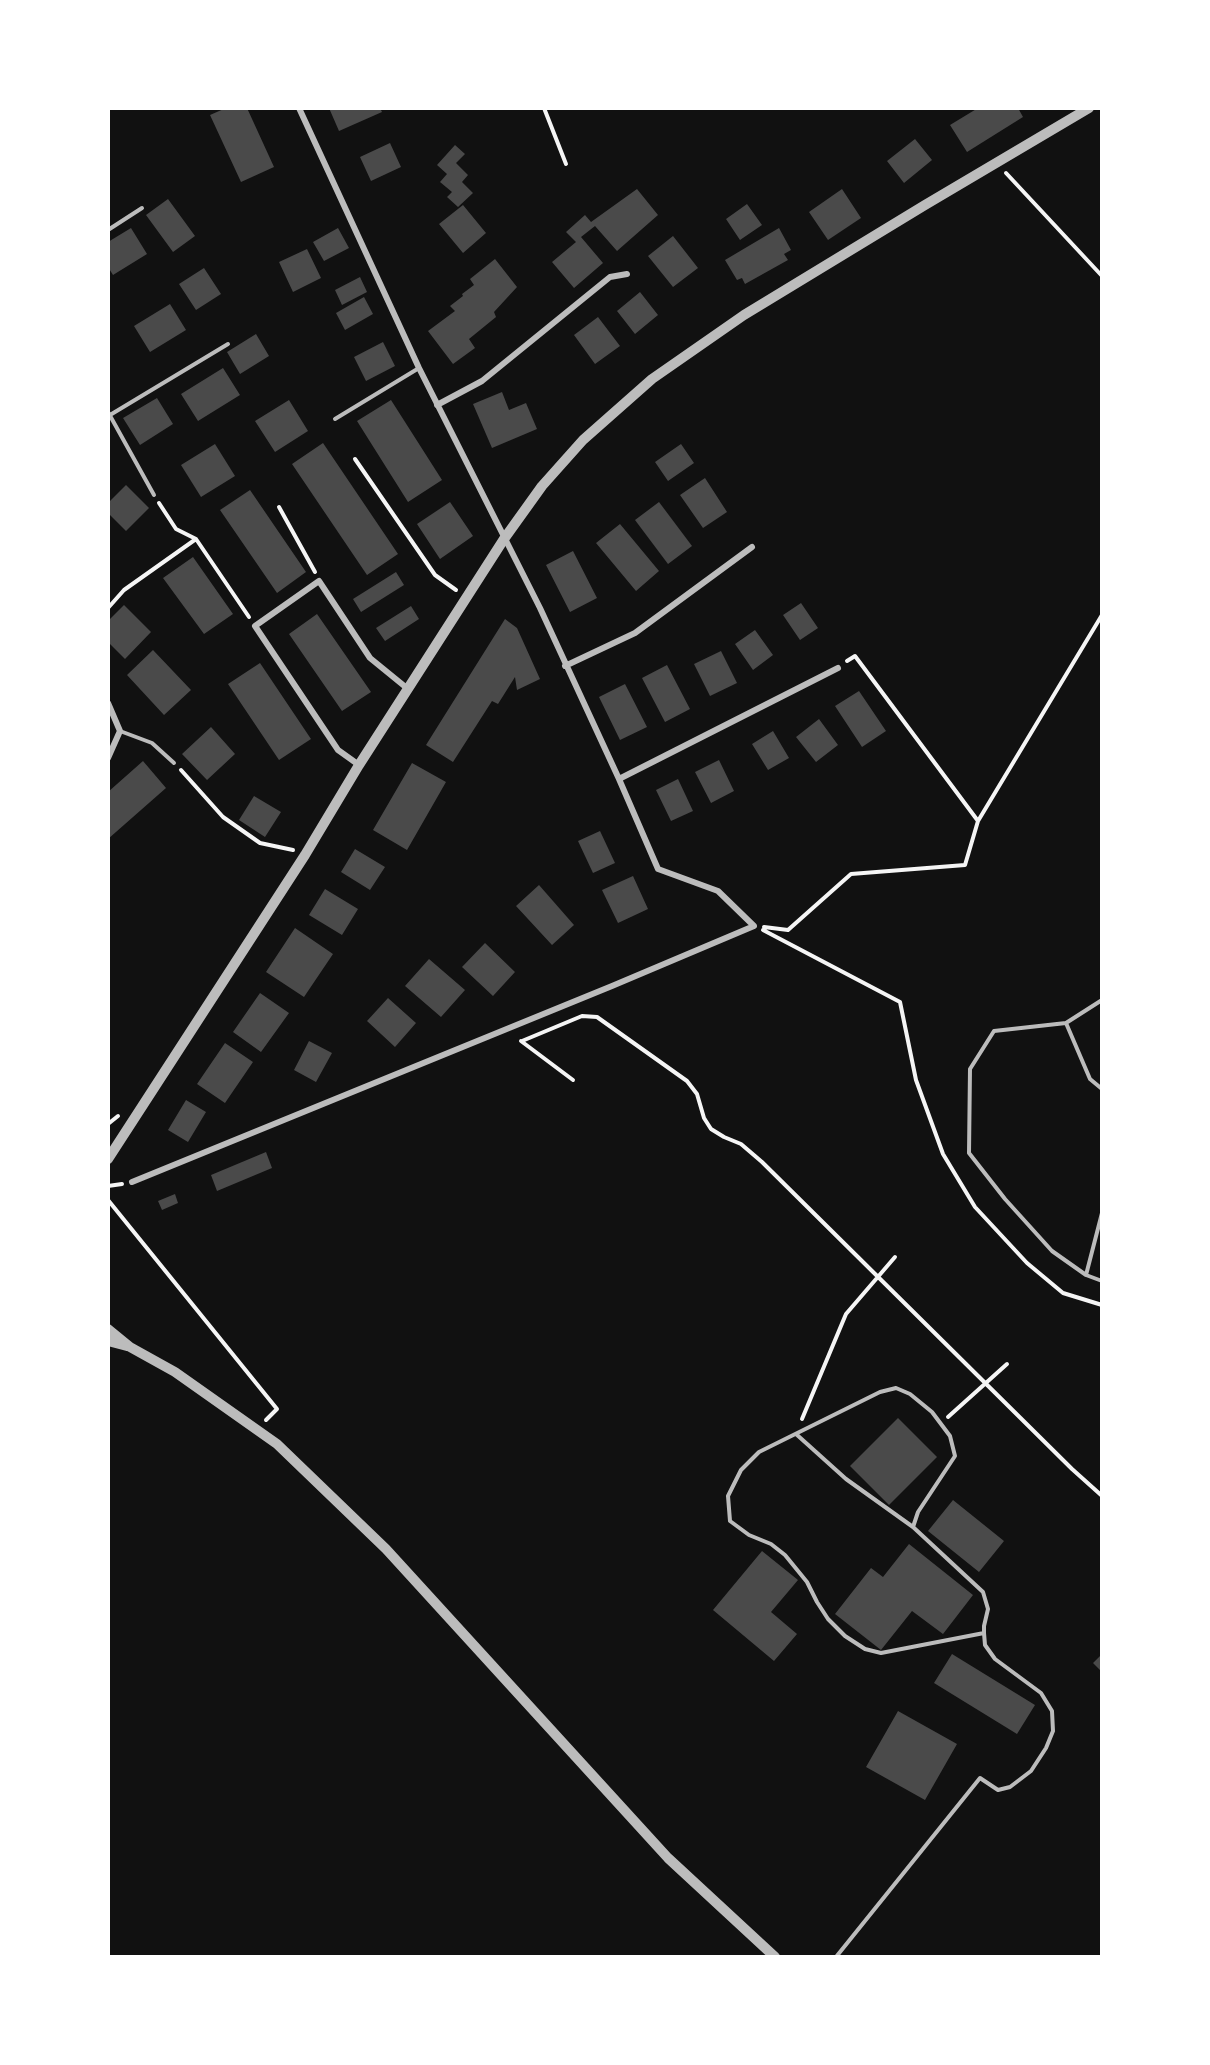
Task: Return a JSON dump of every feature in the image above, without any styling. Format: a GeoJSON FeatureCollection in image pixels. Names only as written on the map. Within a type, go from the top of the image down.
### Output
{"type":"FeatureCollection","features":[{"type":"Feature","properties":{"kind":"street"},"geometry":{"type":"LineString","coordinates":[[132,1182],[754,926],[718,891],[658,869],[540,608],[419,368],[299,108]]}},
{"type":"Feature","properties":{"kind":"street"},"geometry":{"type":"LineString","coordinates":[[108,1158],[305,855],[504,539],[542,486],[582,440],[652,380],[744,315],[1089,108]]}},
{"type":"Feature","properties":{"kind":"street"},"geometry":{"type":"LineString","coordinates":[[437,405],[482,381],[610,277],[627,274]]}},
{"type":"Feature","properties":{"kind":"street"},"geometry":{"type":"LineString","coordinates":[[566,666],[635,633],[752,547]]}},
{"type":"Feature","properties":{"kind":"street"},"geometry":{"type":"LineString","coordinates":[[360,765],[338,750],[255,626],[320,581],[370,658],[409,690]]}},
{"type":"Feature","properties":{"kind":"street"},"geometry":{"type":"LineString","coordinates":[[619,779],[838,668]]}},
{"type":"Feature","properties":{"kind":"street"},"geometry":{"type":"LineString","coordinates":[[108,703],[120,731],[108,758]]}},
{"type":"Feature","properties":{"kind":"street"},"geometry":{"type":"LineString","coordinates":[[108,1329],[130,1347],[175,1372],[277,1444],[386,1549],[668,1858],[775,1957]]}},
{"type":"Feature","properties":{"kind":"street"},"geometry":{"type":"LineString","coordinates":[[108,1341],[130,1347]]}},
{"type":"Feature","properties":{"kind":"lane"},"geometry":{"type":"LineString","coordinates":[[108,230],[142,208]]}},
{"type":"Feature","properties":{"kind":"lane"},"geometry":{"type":"LineString","coordinates":[[154,495],[109,413],[228,344]]}},
{"type":"Feature","properties":{"kind":"lane"},"geometry":{"type":"LineString","coordinates":[[335,419],[419,368]]}},
{"type":"Feature","properties":{"kind":"lane"},"geometry":{"type":"LineString","coordinates":[[120,731],[152,742],[174,763]]}},
{"type":"Feature","properties":{"kind":"lane"},"geometry":{"type":"LineString","coordinates":[[1102,1000],[1066,1023],[994,1031],[970,1069],[969,1153],[1005,1199],[1052,1251],[1086,1275],[1102,1281]]}},
{"type":"Feature","properties":{"kind":"lane"},"geometry":{"type":"LineString","coordinates":[[1066,1023],[1090,1078],[1102,1089]]}},
{"type":"Feature","properties":{"kind":"lane"},"geometry":{"type":"LineString","coordinates":[[1086,1275],[1102,1213]]}},
{"type":"Feature","properties":{"kind":"lane"},"geometry":{"type":"LineString","coordinates":[[913,1527],[918,1512],[955,1456],[950,1436],[932,1412],[910,1394],[896,1388],[880,1392],[759,1452],[741,1470],[728,1496],[730,1521],[749,1535],[771,1544],[785,1554],[807,1582],[828,1619],[845,1636],[865,1649],[881,1653],[984,1633]]}},
{"type":"Feature","properties":{"kind":"lane"},"geometry":{"type":"LineString","coordinates":[[796,1434],[846,1479],[913,1527],[983,1592],[988,1609],[984,1633],[985,1645],[994,1659],[1041,1694],[1052,1711],[1053,1731],[1046,1748],[1031,1771],[1010,1787],[998,1790],[980,1778],[836,1957]]}},
{"type":"Feature","properties":{"kind":"path"},"geometry":{"type":"LineString","coordinates":[[544,108],[566,164]]}},
{"type":"Feature","properties":{"kind":"path"},"geometry":{"type":"LineString","coordinates":[[996,163],[1102,276]]}},
{"type":"Feature","properties":{"kind":"path"},"geometry":{"type":"LineString","coordinates":[[355,459],[435,575],[467,597]]}},
{"type":"Feature","properties":{"kind":"path"},"geometry":{"type":"LineString","coordinates":[[154,495],[176,529],[196,539],[255,626]]}},
{"type":"Feature","properties":{"kind":"path"},"geometry":{"type":"LineString","coordinates":[[279,507],[320,581]]}},
{"type":"Feature","properties":{"kind":"path"},"geometry":{"type":"LineString","coordinates":[[108,608],[124,591],[196,539]]}},
{"type":"Feature","properties":{"kind":"path"},"geometry":{"type":"LineString","coordinates":[[754,926],[788,930],[851,874],[965,865],[978,821],[1102,615]]}},
{"type":"Feature","properties":{"kind":"path"},"geometry":{"type":"LineString","coordinates":[[838,668],[855,656],[978,821]]}},
{"type":"Feature","properties":{"kind":"path"},"geometry":{"type":"LineString","coordinates":[[174,763],[223,817],[260,843],[285,847],[305,855]]}},
{"type":"Feature","properties":{"kind":"path"},"geometry":{"type":"LineString","coordinates":[[754,926],[900,1002],[916,1080],[923,1101],[943,1154],[975,1207],[1027,1263],[1063,1293],[1102,1305]]}},
{"type":"Feature","properties":{"kind":"path"},"geometry":{"type":"LineString","coordinates":[[522,1041],[582,1016],[597,1017],[687,1081],[697,1094],[704,1118],[711,1129],[741,1144],[762,1162],[1101,1495]]}},
{"type":"Feature","properties":{"kind":"path"},"geometry":{"type":"LineString","coordinates":[[507,1029],[573,1080]]}},
{"type":"Feature","properties":{"kind":"path"},"geometry":{"type":"LineString","coordinates":[[108,1200],[277,1409],[257,1429]]}},
{"type":"Feature","properties":{"kind":"path"},"geometry":{"type":"LineString","coordinates":[[796,1434],[846,1314],[895,1257]]}},
{"type":"Feature","properties":{"kind":"path"},"geometry":{"type":"LineString","coordinates":[[940,1424],[1007,1364]]}},
{"type":"Feature","properties":{"kind":"building"},"geometry":{"type":"Polygon","coordinates":[[[226,108],[247,108],[274,167],[241,182],[210,115],[226,108]]]}},
{"type":"Feature","properties":{"kind":"building"},"geometry":{"type":"Polygon","coordinates":[[[329,108],[380,108],[382,112],[339,131],[329,108]]]}},
{"type":"Feature","properties":{"kind":"building"},"geometry":{"type":"Polygon","coordinates":[[[978,108],[1018,108],[1023,117],[967,152],[950,125],[978,108]]]}},
{"type":"Feature","properties":{"kind":"building"},"geometry":{"type":"Polygon","coordinates":[[[915,139],[932,160],[904,183],[887,161],[915,139]]]}},
{"type":"Feature","properties":{"kind":"building"},"geometry":{"type":"Polygon","coordinates":[[[390,143],[401,167],[371,181],[360,157],[390,143]]]}},
{"type":"Feature","properties":{"kind":"building"},"geometry":{"type":"Polygon","coordinates":[[[455,145],[465,154],[456,163],[468,175],[462,182],[473,193],[458,207],[447,197],[452,192],[440,182],[447,174],[437,165],[455,145]]]}},
{"type":"Feature","properties":{"kind":"building"},"geometry":{"type":"Polygon","coordinates":[[[637,189],[658,215],[617,251],[595,226],[581,237],[603,263],[574,288],[552,262],[576,242],[566,232],[585,215],[591,222],[637,189]]]}},
{"type":"Feature","properties":{"kind":"building"},"geometry":{"type":"Polygon","coordinates":[[[842,189],[861,218],[828,240],[809,212],[842,189]]]}},
{"type":"Feature","properties":{"kind":"building"},"geometry":{"type":"Polygon","coordinates":[[[168,199],[195,236],[173,252],[146,215],[168,199]]]}},
{"type":"Feature","properties":{"kind":"building"},"geometry":{"type":"Polygon","coordinates":[[[747,204],[762,225],[740,240],[726,219],[747,204]]]}},
{"type":"Feature","properties":{"kind":"building"},"geometry":{"type":"Polygon","coordinates":[[[463,205],[486,233],[463,253],[439,224],[463,205]]]}},
{"type":"Feature","properties":{"kind":"building"},"geometry":{"type":"Polygon","coordinates":[[[131,228],[147,254],[113,275],[108,267],[108,242],[131,228]]]}},
{"type":"Feature","properties":{"kind":"building"},"geometry":{"type":"Polygon","coordinates":[[[338,228],[349,248],[324,261],[313,242],[338,228]]]}},
{"type":"Feature","properties":{"kind":"building"},"geometry":{"type":"Polygon","coordinates":[[[779,228],[791,250],[784,254],[788,260],[745,284],[742,278],[737,280],[725,260],[779,228]]]}},
{"type":"Feature","properties":{"kind":"building"},"geometry":{"type":"Polygon","coordinates":[[[673,236],[698,268],[673,287],[648,256],[673,236]]]}},
{"type":"Feature","properties":{"kind":"building"},"geometry":{"type":"Polygon","coordinates":[[[307,249],[321,278],[293,292],[279,262],[307,249]]]}},
{"type":"Feature","properties":{"kind":"building"},"geometry":{"type":"Polygon","coordinates":[[[495,259],[517,287],[494,312],[496,317],[469,339],[475,348],[453,364],[428,331],[455,311],[450,306],[474,285],[470,279],[495,259]]]}},
{"type":"Feature","properties":{"kind":"building"},"geometry":{"type":"Polygon","coordinates":[[[204,268],[221,294],[196,310],[179,284],[204,268]]]}},
{"type":"Feature","properties":{"kind":"building"},"geometry":{"type":"Polygon","coordinates":[[[360,277],[367,292],[342,305],[335,290],[360,277]]]}},
{"type":"Feature","properties":{"kind":"building"},"geometry":{"type":"Polygon","coordinates":[[[640,292],[658,315],[635,334],[617,311],[640,292]]]}},
{"type":"Feature","properties":{"kind":"building"},"geometry":{"type":"Polygon","coordinates":[[[364,297],[373,314],[345,330],[336,313],[364,297]]]}},
{"type":"Feature","properties":{"kind":"building"},"geometry":{"type":"Polygon","coordinates":[[[170,304],[186,330],[150,352],[134,326],[170,304]]]}},
{"type":"Feature","properties":{"kind":"building"},"geometry":{"type":"Polygon","coordinates":[[[598,317],[620,346],[595,364],[574,335],[598,317]]]}},
{"type":"Feature","properties":{"kind":"building"},"geometry":{"type":"Polygon","coordinates":[[[256,334],[269,356],[240,374],[227,352],[256,334]]]}},
{"type":"Feature","properties":{"kind":"building"},"geometry":{"type":"Polygon","coordinates":[[[383,342],[395,366],[366,381],[354,357],[383,342]]]}},
{"type":"Feature","properties":{"kind":"building"},"geometry":{"type":"Polygon","coordinates":[[[223,368],[240,395],[198,421],[181,394],[223,368]]]}},
{"type":"Feature","properties":{"kind":"building"},"geometry":{"type":"Polygon","coordinates":[[[502,392],[509,410],[526,403],[537,429],[492,448],[473,404],[502,392]]]}},
{"type":"Feature","properties":{"kind":"building"},"geometry":{"type":"Polygon","coordinates":[[[157,398],[173,424],[140,445],[123,418],[157,398]]]}},
{"type":"Feature","properties":{"kind":"building"},"geometry":{"type":"Polygon","coordinates":[[[289,400],[308,431],[275,452],[255,421],[289,400]]]}},
{"type":"Feature","properties":{"kind":"building"},"geometry":{"type":"Polygon","coordinates":[[[391,400],[442,480],[408,502],[357,421],[391,400]]]}},
{"type":"Feature","properties":{"kind":"building"},"geometry":{"type":"Polygon","coordinates":[[[323,443],[398,554],[367,575],[292,464],[323,443]]]}},
{"type":"Feature","properties":{"kind":"building"},"geometry":{"type":"Polygon","coordinates":[[[215,444],[235,476],[201,497],[181,465],[215,444]]]}},
{"type":"Feature","properties":{"kind":"building"},"geometry":{"type":"Polygon","coordinates":[[[681,444],[694,463],[668,481],[655,462],[681,444]]]}},
{"type":"Feature","properties":{"kind":"building"},"geometry":{"type":"Polygon","coordinates":[[[705,478],[727,512],[703,528],[680,495],[705,478]]]}},
{"type":"Feature","properties":{"kind":"building"},"geometry":{"type":"Polygon","coordinates":[[[126,485],[149,508],[126,531],[108,513],[108,503],[126,485]]]}},
{"type":"Feature","properties":{"kind":"building"},"geometry":{"type":"Polygon","coordinates":[[[250,490],[306,572],[277,593],[220,510],[250,490]]]}},
{"type":"Feature","properties":{"kind":"building"},"geometry":{"type":"Polygon","coordinates":[[[450,502],[473,536],[440,559],[417,524],[450,502]]]}},
{"type":"Feature","properties":{"kind":"building"},"geometry":{"type":"Polygon","coordinates":[[[659,502],[692,546],[668,564],[635,520],[659,502]]]}},
{"type":"Feature","properties":{"kind":"building"},"geometry":{"type":"Polygon","coordinates":[[[620,524],[659,571],[636,591],[596,543],[620,524]]]}},
{"type":"Feature","properties":{"kind":"building"},"geometry":{"type":"Polygon","coordinates":[[[573,551],[597,598],[570,612],[546,565],[573,551]]]}},
{"type":"Feature","properties":{"kind":"building"},"geometry":{"type":"Polygon","coordinates":[[[193,557],[233,614],[204,634],[163,578],[193,557]]]}},
{"type":"Feature","properties":{"kind":"building"},"geometry":{"type":"Polygon","coordinates":[[[396,572],[404,585],[361,612],[353,599],[396,572]]]}},
{"type":"Feature","properties":{"kind":"building"},"geometry":{"type":"Polygon","coordinates":[[[801,603],[818,628],[800,640],[783,615],[801,603]]]}},
{"type":"Feature","properties":{"kind":"building"},"geometry":{"type":"Polygon","coordinates":[[[124,605],[151,632],[125,659],[108,642],[108,621],[124,605]]]}},
{"type":"Feature","properties":{"kind":"building"},"geometry":{"type":"Polygon","coordinates":[[[411,606],[419,619],[385,641],[376,628],[411,606]]]}},
{"type":"Feature","properties":{"kind":"building"},"geometry":{"type":"Polygon","coordinates":[[[317,614],[371,692],[342,711],[289,634],[317,614]]]}},
{"type":"Feature","properties":{"kind":"building"},"geometry":{"type":"Polygon","coordinates":[[[505,619],[517,628],[540,679],[517,690],[515,677],[498,704],[492,701],[453,762],[426,745],[505,619]]]}},
{"type":"Feature","properties":{"kind":"building"},"geometry":{"type":"Polygon","coordinates":[[[755,630],[773,655],[753,670],[735,644],[755,630]]]}},
{"type":"Feature","properties":{"kind":"building"},"geometry":{"type":"Polygon","coordinates":[[[153,650],[191,690],[164,715],[127,675],[153,650]]]}},
{"type":"Feature","properties":{"kind":"building"},"geometry":{"type":"Polygon","coordinates":[[[721,651],[737,683],[710,696],[694,664],[721,651]]]}},
{"type":"Feature","properties":{"kind":"building"},"geometry":{"type":"Polygon","coordinates":[[[260,663],[311,739],[279,760],[228,684],[260,663]]]}},
{"type":"Feature","properties":{"kind":"building"},"geometry":{"type":"Polygon","coordinates":[[[667,665],[690,709],[665,722],[642,678],[667,665]]]}},
{"type":"Feature","properties":{"kind":"building"},"geometry":{"type":"Polygon","coordinates":[[[625,684],[647,727],[620,740],[599,697],[625,684]]]}},
{"type":"Feature","properties":{"kind":"building"},"geometry":{"type":"Polygon","coordinates":[[[859,691],[886,731],[862,747],[835,706],[859,691]]]}},
{"type":"Feature","properties":{"kind":"building"},"geometry":{"type":"Polygon","coordinates":[[[819,719],[838,745],[816,762],[796,737],[819,719]]]}},
{"type":"Feature","properties":{"kind":"building"},"geometry":{"type":"Polygon","coordinates":[[[211,727],[235,754],[207,780],[182,754],[211,727]]]}},
{"type":"Feature","properties":{"kind":"building"},"geometry":{"type":"Polygon","coordinates":[[[773,731],[789,758],[768,770],[752,744],[773,731]]]}},
{"type":"Feature","properties":{"kind":"building"},"geometry":{"type":"Polygon","coordinates":[[[719,760],[734,791],[711,803],[695,772],[719,760]]]}},
{"type":"Feature","properties":{"kind":"building"},"geometry":{"type":"Polygon","coordinates":[[[143,761],[166,788],[108,839],[108,792],[143,761]]]}},
{"type":"Feature","properties":{"kind":"building"},"geometry":{"type":"Polygon","coordinates":[[[412,763],[446,782],[407,850],[373,830],[412,763]]]}},
{"type":"Feature","properties":{"kind":"building"},"geometry":{"type":"Polygon","coordinates":[[[678,779],[693,811],[671,821],[656,790],[678,779]]]}},
{"type":"Feature","properties":{"kind":"building"},"geometry":{"type":"Polygon","coordinates":[[[254,796],[281,812],[265,837],[239,820],[254,796]]]}},
{"type":"Feature","properties":{"kind":"building"},"geometry":{"type":"Polygon","coordinates":[[[600,831],[615,863],[593,873],[578,841],[600,831]]]}},
{"type":"Feature","properties":{"kind":"building"},"geometry":{"type":"Polygon","coordinates":[[[355,849],[385,867],[370,890],[341,872],[355,849]]]}},
{"type":"Feature","properties":{"kind":"building"},"geometry":{"type":"Polygon","coordinates":[[[633,876],[648,909],[618,923],[602,890],[633,876]]]}},
{"type":"Feature","properties":{"kind":"building"},"geometry":{"type":"Polygon","coordinates":[[[539,885],[574,925],[552,945],[516,906],[539,885]]]}},
{"type":"Feature","properties":{"kind":"building"},"geometry":{"type":"Polygon","coordinates":[[[325,889],[358,909],[342,935],[309,915],[325,889]]]}},
{"type":"Feature","properties":{"kind":"building"},"geometry":{"type":"Polygon","coordinates":[[[295,928],[333,954],[304,997],[266,972],[295,928]]]}},
{"type":"Feature","properties":{"kind":"building"},"geometry":{"type":"Polygon","coordinates":[[[485,943],[515,972],[493,996],[462,967],[485,943]]]}},
{"type":"Feature","properties":{"kind":"building"},"geometry":{"type":"Polygon","coordinates":[[[429,959],[465,990],[441,1017],[405,986],[429,959]]]}},
{"type":"Feature","properties":{"kind":"building"},"geometry":{"type":"Polygon","coordinates":[[[260,993],[289,1013],[261,1052],[233,1032],[260,993]]]}},
{"type":"Feature","properties":{"kind":"building"},"geometry":{"type":"Polygon","coordinates":[[[388,998],[416,1023],[395,1047],[367,1021],[388,998]]]}},
{"type":"Feature","properties":{"kind":"building"},"geometry":{"type":"Polygon","coordinates":[[[309,1041],[332,1053],[316,1082],[294,1070],[309,1041]]]}},
{"type":"Feature","properties":{"kind":"building"},"geometry":{"type":"Polygon","coordinates":[[[225,1043],[253,1062],[225,1103],[197,1084],[225,1043]]]}},
{"type":"Feature","properties":{"kind":"building"},"geometry":{"type":"Polygon","coordinates":[[[186,1100],[206,1112],[188,1142],[168,1130],[186,1100]]]}},
{"type":"Feature","properties":{"kind":"building"},"geometry":{"type":"Polygon","coordinates":[[[266,1152],[272,1168],[217,1191],[211,1175],[266,1152]]]}},
{"type":"Feature","properties":{"kind":"building"},"geometry":{"type":"Polygon","coordinates":[[[175,1194],[178,1203],[162,1210],[158,1201],[175,1194]]]}},
{"type":"Feature","properties":{"kind":"building"},"geometry":{"type":"Polygon","coordinates":[[[898,1418],[937,1457],[889,1505],[850,1466],[898,1418]]]}},
{"type":"Feature","properties":{"kind":"building"},"geometry":{"type":"Polygon","coordinates":[[[953,1500],[1004,1541],[979,1572],[928,1531],[953,1500]]]}},
{"type":"Feature","properties":{"kind":"building"},"geometry":{"type":"Polygon","coordinates":[[[909,1544],[973,1595],[943,1634],[912,1611],[881,1650],[835,1614],[871,1568],[883,1577],[909,1544]]]}},
{"type":"Feature","properties":{"kind":"building"},"geometry":{"type":"Polygon","coordinates":[[[762,1551],[798,1580],[771,1612],[797,1634],[774,1661],[713,1610],[762,1551]]]}},
{"type":"Feature","properties":{"kind":"building"},"geometry":{"type":"Polygon","coordinates":[[[952,1654],[1035,1705],[1017,1734],[934,1683],[952,1654]]]}},
{"type":"Feature","properties":{"kind":"building"},"geometry":{"type":"Polygon","coordinates":[[[1102,1654],[1102,1672],[1093,1663],[1102,1654]]]}},
{"type":"Feature","properties":{"kind":"building"},"geometry":{"type":"Polygon","coordinates":[[[898,1711],[957,1744],[925,1800],[866,1767],[898,1711]]]}}]}
